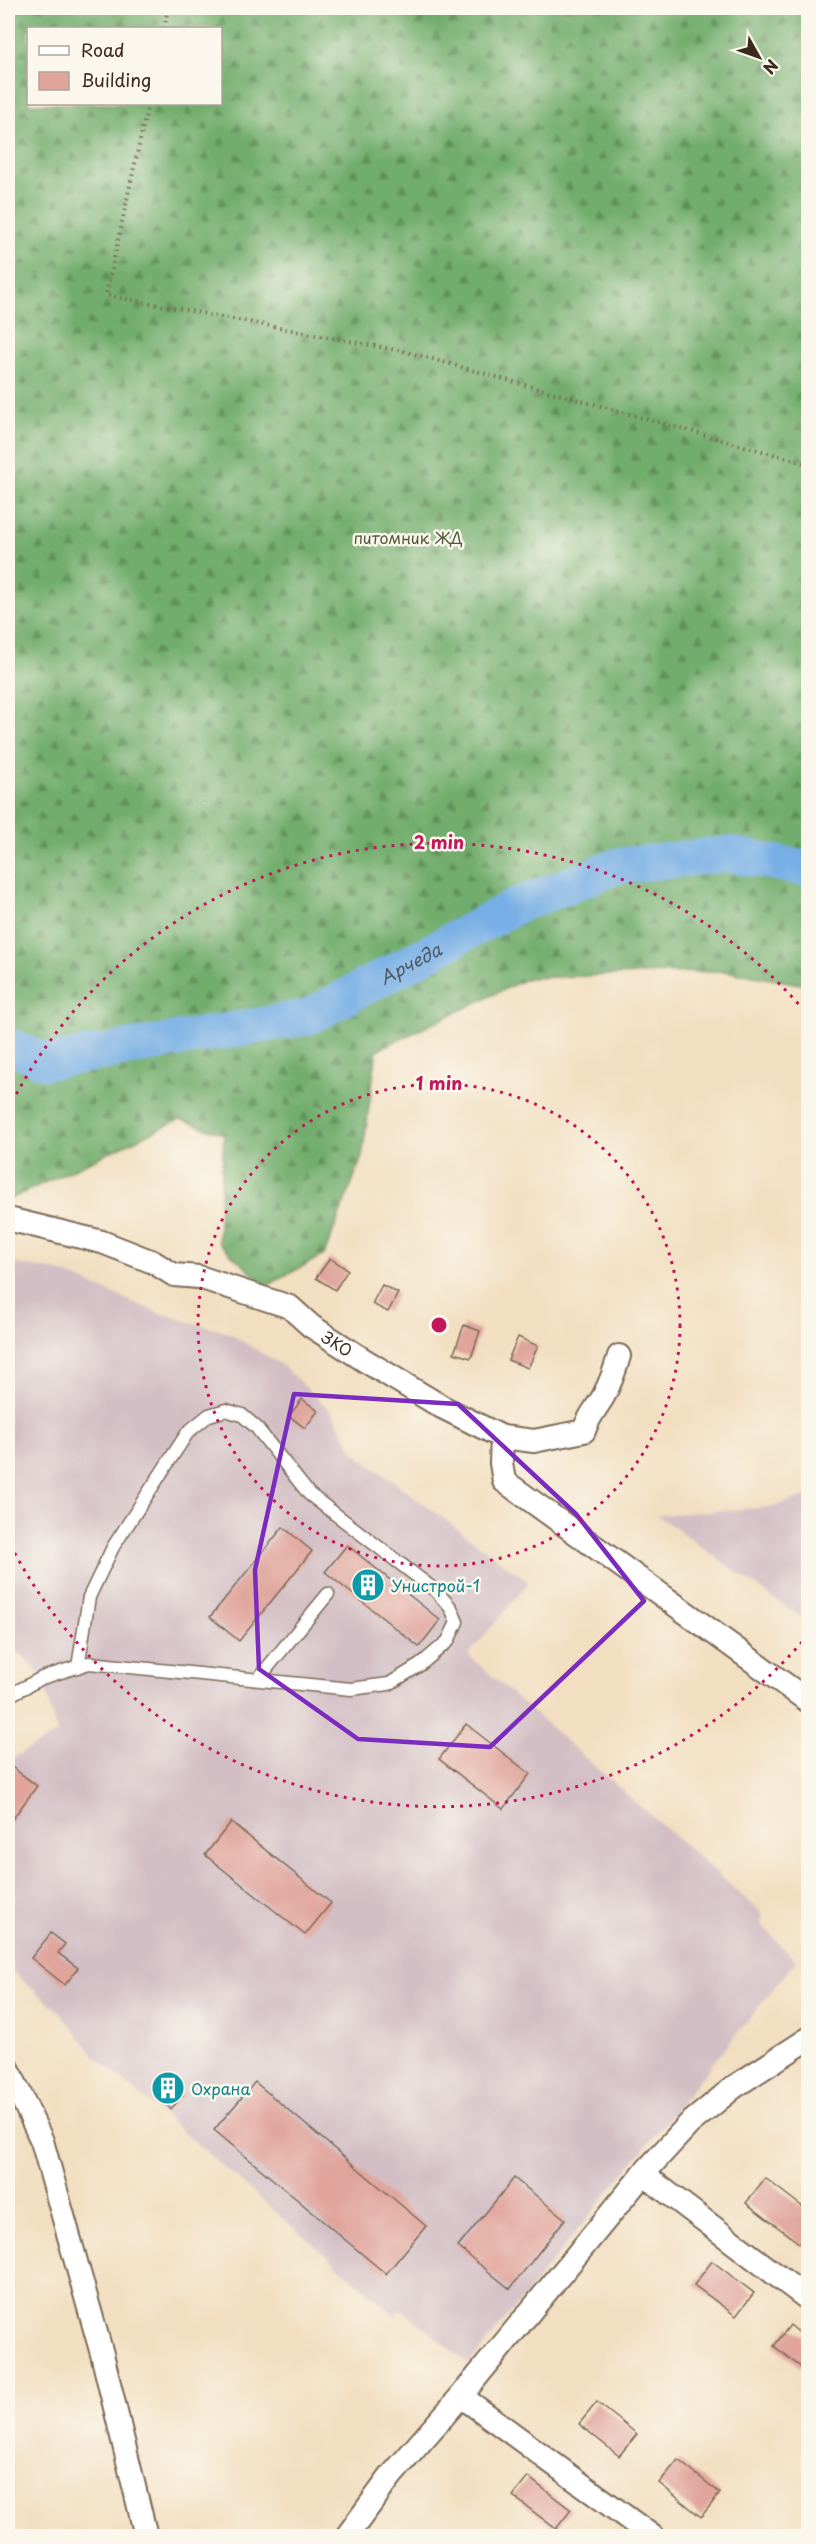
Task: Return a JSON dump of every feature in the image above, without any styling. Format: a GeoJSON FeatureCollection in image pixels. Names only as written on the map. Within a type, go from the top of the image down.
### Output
{"type":"FeatureCollection","features":[{"type":"Feature","properties":{"kind":"street","name":"ЗКО"},"geometry":{"type":"LineString","coordinates":[[8,1219],[102,1242],[153,1262],[174,1275],[199,1277],[290,1307],[311,1326],[364,1360],[442,1407],[502,1437],[534,1441],[584,1431],[588,1416],[602,1399],[619,1356]]}},
{"type":"Feature","properties":{"kind":"street"},"geometry":{"type":"LineString","coordinates":[[502,1437],[501,1463],[504,1481],[808,1701]]}},
{"type":"Feature","properties":{"kind":"street"},"geometry":{"type":"LineString","coordinates":[[347,2536],[392,2476],[461,2396],[643,2174],[689,2124],[734,2087],[808,2039]]}},
{"type":"Feature","properties":{"kind":"street"},"geometry":{"type":"LineString","coordinates":[[8,2068],[42,2141],[102,2354],[146,2536]]}},
{"type":"Feature","properties":{"kind":"street"},"geometry":{"type":"LineString","coordinates":[[643,2174],[808,2299]]}},
{"type":"Feature","properties":{"kind":"street"},"geometry":{"type":"LineString","coordinates":[[461,2396],[652,2536]]}},
{"type":"Feature","properties":{"kind":"lane"},"geometry":{"type":"LineString","coordinates":[[8,1696],[42,1678],[78,1667],[88,1663],[351,1689],[389,1684],[420,1665],[448,1641],[457,1622],[451,1608],[436,1591],[309,1494],[256,1427],[242,1415],[226,1410],[209,1415],[188,1432],[113,1546],[89,1597],[78,1667]]}},
{"type":"Feature","properties":{"kind":"lane"},"geometry":{"type":"LineString","coordinates":[[258,1679],[328,1594]]}},
{"type":"Feature","properties":{"kind":"path"},"geometry":{"type":"LineString","coordinates":[[164,27],[168,8]]}},
{"type":"Feature","properties":{"kind":"path"},"geometry":{"type":"LineString","coordinates":[[148,105],[106,295],[407,352],[808,464]]}},
{"type":"Feature","properties":{"kind":"highlighted area"},"geometry":{"type":"Polygon","coordinates":[[[294,1394],[458,1404],[576,1514],[644,1601],[490,1747],[358,1739],[259,1669],[255,1570],[294,1394]]]}},
{"type":"Feature","properties":{"kind":"shaded area"},"geometry":{"type":"Polygon","coordinates":[[[8,1263],[59,1271],[159,1313],[229,1333],[283,1366],[332,1412],[355,1453],[529,1582],[468,1655],[763,1914],[761,1924],[796,1961],[469,2364],[401,2309],[395,2315],[95,2056],[60,2012],[8,1968],[8,1761],[57,1733],[42,1678],[22,1655],[8,1646],[8,1263]]]}},
{"type":"Feature","properties":{"kind":"shaded area"},"geometry":{"type":"Polygon","coordinates":[[[808,1495],[808,1623],[657,1515],[773,1507],[808,1495]]]}},
{"type":"Feature","properties":{"kind":"green space","name":"питомник ЖД"},"geometry":{"type":"Polygon","coordinates":[[[8,8],[808,8],[808,985],[723,971],[528,978],[377,1050],[362,1157],[324,1255],[266,1286],[218,1242],[224,1134],[180,1119],[8,1200],[8,8]]]}},
{"type":"Feature","properties":{"kind":"building"},"geometry":{"type":"Polygon","coordinates":[[[330,1258],[348,1270],[335,1290],[316,1278],[330,1258]]]}},
{"type":"Feature","properties":{"kind":"building"},"geometry":{"type":"Polygon","coordinates":[[[382,1285],[398,1293],[388,1312],[372,1304],[382,1285]]]}},
{"type":"Feature","properties":{"kind":"building"},"geometry":{"type":"Polygon","coordinates":[[[464,1325],[480,1331],[471,1358],[454,1353],[464,1325]]]}},
{"type":"Feature","properties":{"kind":"building"},"geometry":{"type":"Polygon","coordinates":[[[518,1337],[538,1346],[528,1368],[508,1360],[518,1337]]]}},
{"type":"Feature","properties":{"kind":"building"},"geometry":{"type":"Polygon","coordinates":[[[302,1399],[318,1411],[305,1428],[289,1416],[302,1399]]]}},
{"type":"Feature","properties":{"kind":"building"},"geometry":{"type":"Polygon","coordinates":[[[283,1527],[312,1551],[239,1641],[210,1617],[283,1527]]]}},
{"type":"Feature","properties":{"kind":"building","name":"Унистрой-1"},"geometry":{"type":"Polygon","coordinates":[[[347,1545],[440,1620],[419,1647],[325,1572],[347,1545]]]}},
{"type":"Feature","properties":{"kind":"building"},"geometry":{"type":"Polygon","coordinates":[[[466,1724],[530,1774],[503,1809],[439,1759],[466,1724]]]}},
{"type":"Feature","properties":{"kind":"building"},"geometry":{"type":"Polygon","coordinates":[[[8,1764],[37,1786],[8,1825],[8,1764]]]}},
{"type":"Feature","properties":{"kind":"building"},"geometry":{"type":"Polygon","coordinates":[[[231,1822],[331,1903],[305,1935],[205,1855],[231,1822]]]}},
{"type":"Feature","properties":{"kind":"building"},"geometry":{"type":"Polygon","coordinates":[[[51,1933],[65,1944],[58,1953],[78,1968],[65,1985],[31,1958],[51,1933]]]}},
{"type":"Feature","properties":{"kind":"building","name":"Охрана"},"geometry":{"type":"Polygon","coordinates":[[[167,2081],[183,2095],[171,2109],[155,2095],[167,2081]]]}},
{"type":"Feature","properties":{"kind":"building"},"geometry":{"type":"Polygon","coordinates":[[[255,2082],[426,2226],[386,2274],[214,2130],[255,2082]]]}},
{"type":"Feature","properties":{"kind":"building"},"geometry":{"type":"Polygon","coordinates":[[[514,2178],[565,2219],[510,2289],[458,2247],[514,2178]]]}},
{"type":"Feature","properties":{"kind":"building"},"geometry":{"type":"Polygon","coordinates":[[[765,2178],[808,2211],[808,2250],[746,2203],[765,2178]]]}},
{"type":"Feature","properties":{"kind":"building"},"geometry":{"type":"Polygon","coordinates":[[[712,2261],[754,2293],[736,2316],[694,2285],[712,2261]]]}},
{"type":"Feature","properties":{"kind":"building"},"geometry":{"type":"Polygon","coordinates":[[[790,2325],[808,2340],[808,2373],[774,2346],[790,2325]]]}},
{"type":"Feature","properties":{"kind":"building"},"geometry":{"type":"Polygon","coordinates":[[[597,2402],[637,2434],[619,2456],[579,2424],[597,2402]]]}},
{"type":"Feature","properties":{"kind":"building"},"geometry":{"type":"Polygon","coordinates":[[[678,2460],[720,2493],[701,2517],[659,2483],[678,2460]]]}},
{"type":"Feature","properties":{"kind":"building"},"geometry":{"type":"Polygon","coordinates":[[[528,2477],[571,2510],[556,2529],[513,2496],[528,2477]]]}},
{"type":"Feature","properties":{"kind":"waterway","name":"Арчеда"},"geometry":{"type":"LineString","coordinates":[[8,1045],[46,1062],[308,1017],[518,905],[617,866],[728,854],[808,869]]}},
{"type":"Feature","properties":{"kind":"place","name":"Унистрой-1"},"geometry":{"type":"Point","coordinates":[368,1585]}},
{"type":"Feature","properties":{"kind":"place","name":"Охрана"},"geometry":{"type":"Point","coordinates":[168,2088]}}]}
